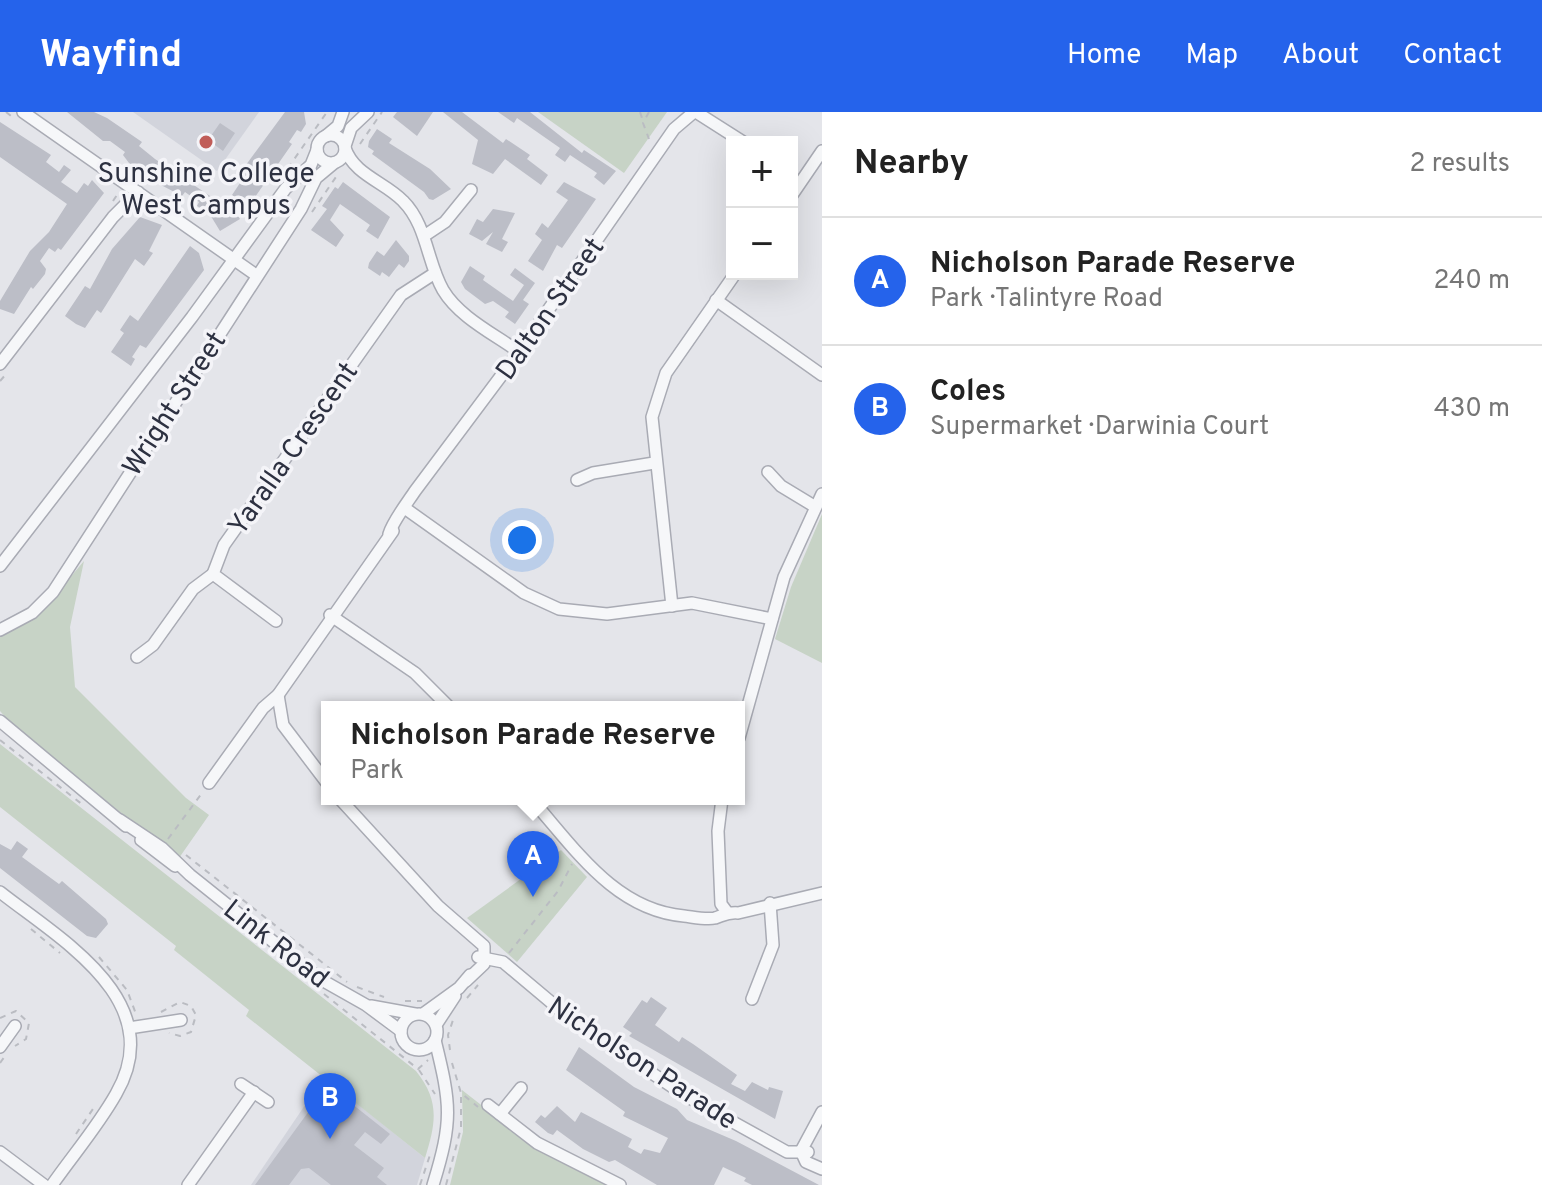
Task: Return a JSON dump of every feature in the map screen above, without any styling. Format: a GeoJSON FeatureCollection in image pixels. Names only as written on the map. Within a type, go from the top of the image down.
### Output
{"type":"FeatureCollection","features":[{"type":"Feature","properties":{"kind":"street"},"geometry":{"type":"LineString","coordinates":[[23,112],[256,275]]}},
{"type":"Feature","properties":{"kind":"street"},"geometry":{"type":"LineString","coordinates":[[343,112],[338,126],[325,136],[317,150],[324,161],[362,171],[403,200],[424,236],[435,273],[452,302],[519,352]]}},
{"type":"Feature","properties":{"kind":"street"},"geometry":{"type":"LineString","coordinates":[[335,162],[345,147],[351,128],[368,112]]}},
{"type":"Feature","properties":{"kind":"street","name":"Dalton Street"},"geometry":{"type":"LineString","coordinates":[[209,783],[263,708],[278,695],[330,615],[389,534],[410,512],[423,485],[674,129],[682,112]]}},
{"type":"Feature","properties":{"kind":"street"},"geometry":{"type":"LineString","coordinates":[[695,112],[709,116],[735,136]]}},
{"type":"Feature","properties":{"kind":"street","name":"Dalton Street"},"geometry":{"type":"LineString","coordinates":[[674,129],[695,112]]}},
{"type":"Feature","properties":{"kind":"street"},"geometry":{"type":"LineString","coordinates":[[325,136],[337,136],[362,171]]}},
{"type":"Feature","properties":{"kind":"street","name":"Wright Street"},"geometry":{"type":"LineString","coordinates":[[0,566],[286,188],[309,168],[317,150]]}},
{"type":"Feature","properties":{"kind":"street"},"geometry":{"type":"LineString","coordinates":[[798,175],[819,155]]}},
{"type":"Feature","properties":{"kind":"street","name":"Wright Street"},"geometry":{"type":"LineString","coordinates":[[0,630],[32,613],[53,592],[301,209],[316,178],[335,162]]}},
{"type":"Feature","properties":{"kind":"street"},"geometry":{"type":"LineString","coordinates":[[0,364],[134,190]]}},
{"type":"Feature","properties":{"kind":"street"},"geometry":{"type":"LineString","coordinates":[[424,236],[445,222],[471,190]]}},
{"type":"Feature","properties":{"kind":"street","name":"Yaralla Crescent"},"geometry":{"type":"LineString","coordinates":[[213,574],[224,545],[391,308],[412,285],[435,273]]}},
{"type":"Feature","properties":{"kind":"street"},"geometry":{"type":"LineString","coordinates":[[672,606],[654,463],[652,417],[657,393],[666,373],[731,280]]}},
{"type":"Feature","properties":{"kind":"street"},"geometry":{"type":"LineString","coordinates":[[716,300],[822,375]]}},
{"type":"Feature","properties":{"kind":"street"},"geometry":{"type":"LineString","coordinates":[[577,480],[593,473],[654,463]]}},
{"type":"Feature","properties":{"kind":"street"},"geometry":{"type":"LineString","coordinates":[[768,472],[781,486],[814,506]]}},
{"type":"Feature","properties":{"kind":"street"},"geometry":{"type":"LineString","coordinates":[[745,716],[784,577],[822,494]]}},
{"type":"Feature","properties":{"kind":"street"},"geometry":{"type":"LineString","coordinates":[[410,512],[524,593],[559,609],[607,614],[672,606],[717,605],[772,619]]}},
{"type":"Feature","properties":{"kind":"street"},"geometry":{"type":"LineString","coordinates":[[137,657],[153,645],[193,589],[213,574],[276,621]]}},
{"type":"Feature","properties":{"kind":"street"},"geometry":{"type":"LineString","coordinates":[[330,615],[415,673],[443,701]]}},
{"type":"Feature","properties":{"kind":"street"},"geometry":{"type":"LineString","coordinates":[[278,695],[283,725],[321,775]]}},
{"type":"Feature","properties":{"kind":"street","name":"Link Road"},"geometry":{"type":"LineString","coordinates":[[0,721],[157,854],[190,875],[320,979],[366,1005],[401,1031]]}},
{"type":"Feature","properties":{"kind":"street"},"geometry":{"type":"LineString","coordinates":[[346,805],[463,928],[483,959],[436,1025],[435,1040],[448,1094],[449,1128],[433,1185]]}},
{"type":"Feature","properties":{"kind":"street"},"geometry":{"type":"LineString","coordinates":[[536,805],[608,884],[624,896],[660,911],[715,918],[725,906],[718,831],[721,805]]}},
{"type":"Feature","properties":{"kind":"street","name":"Link Road"},"geometry":{"type":"LineString","coordinates":[[120,820],[164,844],[190,875]]}},
{"type":"Feature","properties":{"kind":"street"},"geometry":{"type":"LineString","coordinates":[[0,892],[104,976],[123,1008],[129,1028],[129,1055],[117,1092],[52,1185]]}},
{"type":"Feature","properties":{"kind":"street"},"geometry":{"type":"LineString","coordinates":[[725,906],[745,911],[766,903],[822,893]]}},
{"type":"Feature","properties":{"kind":"street"},"geometry":{"type":"LineString","coordinates":[[752,999],[773,945],[766,903]]}},
{"type":"Feature","properties":{"kind":"street","name":"Nicholson Parade"},"geometry":{"type":"LineString","coordinates":[[483,959],[499,960],[645,1070],[782,1148],[803,1151]]}},
{"type":"Feature","properties":{"kind":"street"},"geometry":{"type":"LineString","coordinates":[[442,1072],[404,1042],[401,1031],[405,1020],[463,990]]}},
{"type":"Feature","properties":{"kind":"street","name":"Link Road"},"geometry":{"type":"LineString","coordinates":[[366,1005],[419,1014]]}},
{"type":"Feature","properties":{"kind":"street"},"geometry":{"type":"LineString","coordinates":[[419,1014],[436,1025]]}},
{"type":"Feature","properties":{"kind":"street"},"geometry":{"type":"LineString","coordinates":[[129,1028],[181,1020]]}},
{"type":"Feature","properties":{"kind":"street"},"geometry":{"type":"LineString","coordinates":[[0,1047],[15,1026]]}},
{"type":"Feature","properties":{"kind":"street"},"geometry":{"type":"LineString","coordinates":[[418,1050],[428,1048],[435,1040]]}},
{"type":"Feature","properties":{"kind":"street"},"geometry":{"type":"LineString","coordinates":[[241,1084],[268,1102]]}},
{"type":"Feature","properties":{"kind":"street"},"geometry":{"type":"LineString","coordinates":[[500,1114],[521,1088]]}},
{"type":"Feature","properties":{"kind":"street"},"geometry":{"type":"LineString","coordinates":[[188,1185],[254,1092]]}},
{"type":"Feature","properties":{"kind":"street"},"geometry":{"type":"LineString","coordinates":[[488,1105],[537,1143],[620,1185]]}},
{"type":"Feature","properties":{"kind":"street"},"geometry":{"type":"LineString","coordinates":[[822,1112],[803,1151],[822,1169]]}},
{"type":"Feature","properties":{"kind":"street"},"geometry":{"type":"LineString","coordinates":[[0,1152],[44,1185]]}},
{"type":"Feature","properties":{"kind":"path"},"geometry":{"type":"LineString","coordinates":[[360,144],[382,112]]}},
{"type":"Feature","properties":{"kind":"path"},"geometry":{"type":"LineString","coordinates":[[640,112],[649,139]]}},
{"type":"Feature","properties":{"kind":"path"},"geometry":{"type":"LineString","coordinates":[[643,123],[649,112]]}},
{"type":"Feature","properties":{"kind":"path"},"geometry":{"type":"LineString","coordinates":[[0,749],[4,743]]}},
{"type":"Feature","properties":{"kind":"path"},"geometry":{"type":"LineString","coordinates":[[176,847],[164,844],[209,783]]}},
{"type":"Feature","properties":{"kind":"path"},"geometry":{"type":"LineString","coordinates":[[184,854],[348,982],[386,998]]}},
{"type":"Feature","properties":{"kind":"path"},"geometry":{"type":"LineString","coordinates":[[508,954],[552,898],[572,863]]}},
{"type":"Feature","properties":{"kind":"path"},"geometry":{"type":"LineString","coordinates":[[23,923],[67,958]]}},
{"type":"Feature","properties":{"kind":"path"},"geometry":{"type":"LineString","coordinates":[[463,990],[483,980]]}},
{"type":"Feature","properties":{"kind":"path"},"geometry":{"type":"LineString","coordinates":[[450,1050],[448,1035],[457,1009]]}},
{"type":"Feature","properties":{"kind":"path"},"geometry":{"type":"LineString","coordinates":[[418,1069],[431,1084],[438,1102]]}},
{"type":"Feature","properties":{"kind":"path"},"geometry":{"type":"LineString","coordinates":[[446,1185],[461,1128],[461,1093]]}},
{"type":"Feature","properties":{"kind":"path"},"geometry":{"type":"LineString","coordinates":[[75,1135],[103,1096]]}},
{"type":"Feature","properties":{"kind":"path"},"geometry":{"type":"LineString","coordinates":[[420,1185],[433,1145]]}},
{"type":"Feature","properties":{"kind":"shaded area","name":"Sunshine College West Campus"},"geometry":{"type":"Polygon","coordinates":[[[133,112],[259,112],[217,171],[133,112]]]}},
{"type":"Feature","properties":{"kind":"shaded area"},"geometry":{"type":"Polygon","coordinates":[[[324,1077],[425,1158],[417,1185],[251,1185],[324,1077]]]}},
{"type":"Feature","properties":{"kind":"green space"},"geometry":{"type":"Polygon","coordinates":[[[538,112],[667,112],[624,173],[538,112]]]}},
{"type":"Feature","properties":{"kind":"green space"},"geometry":{"type":"Polygon","coordinates":[[[822,514],[822,663],[775,639],[791,587],[822,514]]]}},
{"type":"Feature","properties":{"kind":"green space"},"geometry":{"type":"Polygon","coordinates":[[[84,561],[70,627],[75,687],[186,798],[209,815],[179,858],[21,735],[0,711],[0,637],[41,612],[84,561]]]}},
{"type":"Feature","properties":{"kind":"green space"},"geometry":{"type":"Polygon","coordinates":[[[0,744],[416,1071],[429,1092],[434,1113],[425,1158],[246,1016],[249,1010],[174,950],[176,946],[0,807],[0,744]]]}},
{"type":"Feature","properties":{"kind":"green space"},"geometry":{"type":"Polygon","coordinates":[[[561,850],[587,877],[517,962],[467,918],[561,850]]]}},
{"type":"Feature","properties":{"kind":"green space"},"geometry":{"type":"Polygon","coordinates":[[[462,1090],[535,1147],[611,1185],[450,1185],[463,1132],[462,1090]]]}},
{"type":"Feature","properties":{"kind":"building"},"geometry":{"type":"Polygon","coordinates":[[[67,112],[94,112],[107,118],[142,142],[139,146],[155,159],[216,200],[224,212],[232,207],[240,219],[220,231],[209,213],[197,206],[199,202],[185,192],[182,196],[161,185],[163,181],[129,163],[123,155],[125,152],[110,141],[103,141],[67,112]]]}},
{"type":"Feature","properties":{"kind":"building"},"geometry":{"type":"Polygon","coordinates":[[[285,112],[304,112],[306,124],[301,132],[297,130],[289,142],[292,144],[248,207],[232,195],[244,177],[240,173],[285,112]]]}},
{"type":"Feature","properties":{"kind":"building"},"geometry":{"type":"Polygon","coordinates":[[[397,112],[433,112],[417,136],[393,117],[397,112]]]}},
{"type":"Feature","properties":{"kind":"building"},"geometry":{"type":"Polygon","coordinates":[[[443,112],[462,112],[503,143],[506,139],[530,155],[527,159],[548,175],[541,185],[505,159],[493,174],[472,164],[478,140],[443,112]]]}},
{"type":"Feature","properties":{"kind":"building"},"geometry":{"type":"Polygon","coordinates":[[[498,112],[530,112],[582,153],[584,150],[616,171],[604,185],[594,177],[597,173],[570,155],[565,162],[555,155],[560,148],[517,118],[514,123],[498,112]]]}},
{"type":"Feature","properties":{"kind":"building"},"geometry":{"type":"Polygon","coordinates":[[[0,122],[51,155],[46,162],[59,172],[64,165],[71,170],[61,182],[77,193],[84,183],[88,186],[92,180],[104,193],[61,250],[58,248],[55,252],[49,248],[40,261],[46,269],[45,274],[33,289],[31,287],[14,314],[0,309],[0,301],[30,251],[49,232],[67,204],[0,157],[0,122]]]}},
{"type":"Feature","properties":{"kind":"building"},"geometry":{"type":"Polygon","coordinates":[[[220,123],[235,133],[223,151],[208,140],[220,123]]]}},
{"type":"Feature","properties":{"kind":"building"},"geometry":{"type":"Polygon","coordinates":[[[377,129],[392,139],[389,143],[430,169],[451,189],[433,200],[429,199],[372,154],[374,151],[368,147],[369,141],[377,129]]]}},
{"type":"Feature","properties":{"kind":"building"},"geometry":{"type":"Polygon","coordinates":[[[343,182],[390,217],[378,239],[366,231],[370,225],[340,204],[330,220],[344,235],[336,247],[311,230],[327,209],[322,206],[335,187],[338,189],[343,182]]]}},
{"type":"Feature","properties":{"kind":"building"},"geometry":{"type":"Polygon","coordinates":[[[564,182],[596,199],[562,248],[557,245],[543,271],[528,261],[542,240],[535,234],[542,223],[548,228],[568,200],[556,192],[564,182]]]}},
{"type":"Feature","properties":{"kind":"building"},"geometry":{"type":"Polygon","coordinates":[[[493,209],[515,213],[502,239],[508,242],[502,252],[486,244],[493,232],[482,241],[469,234],[477,219],[483,222],[493,209]]]}},
{"type":"Feature","properties":{"kind":"building"},"geometry":{"type":"Polygon","coordinates":[[[140,217],[162,225],[149,251],[153,253],[144,266],[135,259],[101,313],[97,310],[85,328],[76,324],[65,316],[85,286],[90,289],[112,249],[140,217]]]}},
{"type":"Feature","properties":{"kind":"building"},"geometry":{"type":"Polygon","coordinates":[[[396,240],[409,256],[404,268],[399,264],[389,277],[382,272],[380,276],[368,268],[377,251],[384,256],[396,240]]]}},
{"type":"Feature","properties":{"kind":"building"},"geometry":{"type":"Polygon","coordinates":[[[190,246],[199,253],[204,270],[146,348],[140,345],[132,357],[135,359],[131,366],[111,352],[124,333],[120,330],[130,315],[138,321],[190,246]]]}},
{"type":"Feature","properties":{"kind":"building"},"geometry":{"type":"Polygon","coordinates":[[[470,266],[485,276],[483,280],[513,301],[524,285],[510,275],[515,268],[535,283],[523,300],[529,304],[515,324],[505,317],[509,312],[493,301],[485,304],[465,289],[461,282],[470,266]]]}},
{"type":"Feature","properties":{"kind":"building"},"geometry":{"type":"Polygon","coordinates":[[[17,841],[28,849],[22,857],[59,884],[62,881],[106,919],[108,924],[96,938],[87,936],[0,868],[0,844],[11,850],[17,841]]]}},
{"type":"Feature","properties":{"kind":"building"},"geometry":{"type":"Polygon","coordinates":[[[651,997],[667,1008],[655,1025],[679,1042],[682,1037],[737,1075],[731,1084],[745,1091],[752,1082],[768,1090],[769,1087],[783,1091],[775,1119],[629,1036],[632,1033],[623,1027],[642,1000],[647,1003],[651,997]]]}},
{"type":"Feature","properties":{"kind":"building"},"geometry":{"type":"Polygon","coordinates":[[[579,1047],[634,1087],[677,1109],[687,1120],[736,1141],[819,1185],[752,1185],[744,1181],[746,1178],[723,1167],[714,1185],[657,1185],[615,1160],[609,1162],[583,1149],[557,1130],[553,1135],[548,1133],[535,1122],[541,1115],[545,1118],[557,1106],[575,1122],[581,1112],[632,1139],[628,1147],[641,1154],[644,1149],[660,1153],[668,1138],[623,1116],[625,1112],[566,1070],[579,1047]]]}},
{"type":"Feature","properties":{"kind":"building"},"geometry":{"type":"Polygon","coordinates":[[[328,1085],[390,1134],[381,1144],[365,1132],[354,1145],[384,1168],[377,1177],[387,1185],[331,1185],[309,1168],[301,1169],[289,1185],[255,1185],[328,1085]]]}},
{"type":"Feature","properties":{"kind":"place","name":"Sunshine College West Campus"},"geometry":{"type":"Point","coordinates":[206,142]}},
{"type":"Feature","properties":{"kind":"place","name":"Nicholson Parade Reserve"},"geometry":{"type":"Point","coordinates":[533,897]}},
{"type":"Feature","properties":{"kind":"place","name":"Coles"},"geometry":{"type":"Point","coordinates":[330,1139]}}]}
